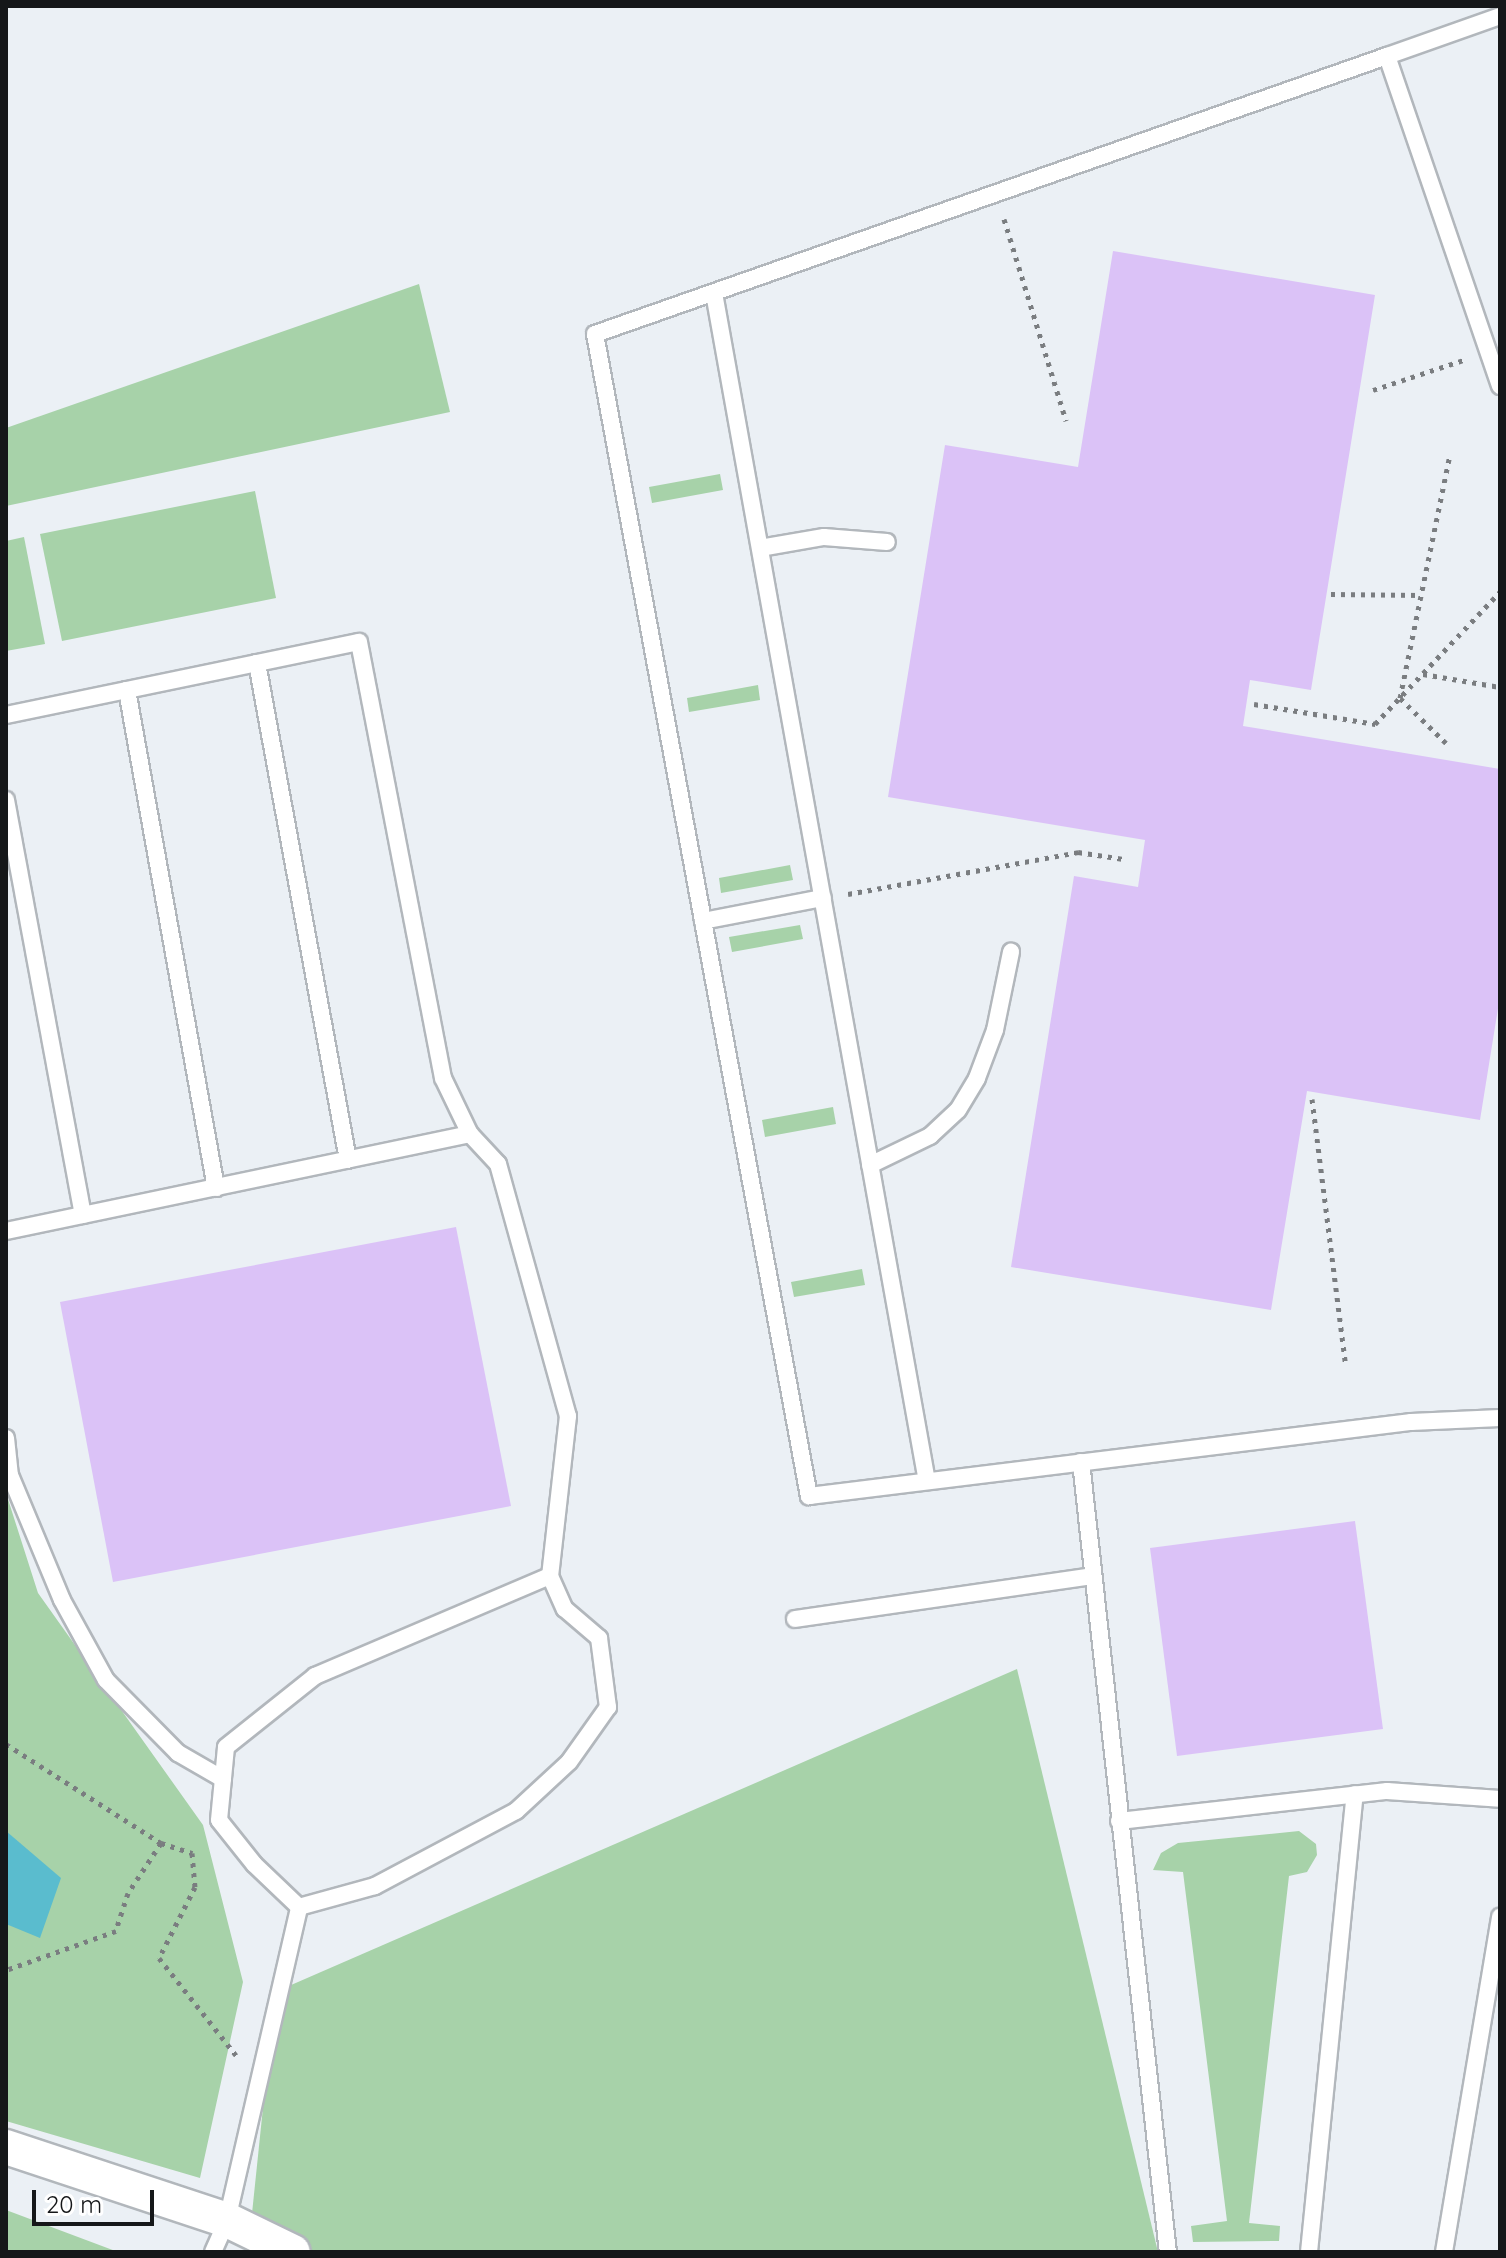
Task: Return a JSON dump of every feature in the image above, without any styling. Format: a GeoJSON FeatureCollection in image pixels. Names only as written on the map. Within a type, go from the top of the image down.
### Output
{"type":"FeatureCollection","features":[{"type":"Feature","properties":{"kind":"street"},"geometry":{"type":"LineString","coordinates":[[6,2147],[227,2220],[293,2252]]}},
{"type":"Feature","properties":{"kind":"lane"},"geometry":{"type":"LineString","coordinates":[[1500,17],[595,334],[809,1496],[1411,1422],[1500,1418]]}},
{"type":"Feature","properties":{"kind":"lane"},"geometry":{"type":"LineString","coordinates":[[1387,56],[1500,386]]}},
{"type":"Feature","properties":{"kind":"lane"},"geometry":{"type":"LineString","coordinates":[[714,293],[927,1481]]}},
{"type":"Feature","properties":{"kind":"lane"},"geometry":{"type":"LineString","coordinates":[[760,548],[824,537],[887,542]]}},
{"type":"Feature","properties":{"kind":"lane"},"geometry":{"type":"LineString","coordinates":[[6,715],[359,642],[443,1078],[470,1134],[498,1164],[568,1416],[550,1576],[565,1609],[599,1638],[608,1707],[569,1762],[516,1811],[375,1886],[299,1907]]}},
{"type":"Feature","properties":{"kind":"lane"},"geometry":{"type":"LineString","coordinates":[[257,663],[348,1160]]}},
{"type":"Feature","properties":{"kind":"lane"},"geometry":{"type":"LineString","coordinates":[[127,690],[216,1188]]}},
{"type":"Feature","properties":{"kind":"lane"},"geometry":{"type":"LineString","coordinates":[[6,800],[83,1215]]}},
{"type":"Feature","properties":{"kind":"lane"},"geometry":{"type":"LineString","coordinates":[[703,921],[823,898]]}},
{"type":"Feature","properties":{"kind":"lane"},"geometry":{"type":"LineString","coordinates":[[870,1165],[930,1136],[958,1110],[977,1078],[995,1030],[1011,952]]}},
{"type":"Feature","properties":{"kind":"lane"},"geometry":{"type":"LineString","coordinates":[[6,1231],[470,1134]]}},
{"type":"Feature","properties":{"kind":"lane"},"geometry":{"type":"LineString","coordinates":[[6,1438],[10,1475],[62,1600],[106,1680],[178,1753],[223,1779]]}},
{"type":"Feature","properties":{"kind":"lane"},"geometry":{"type":"LineString","coordinates":[[1081,1462],[1168,2252]]}},
{"type":"Feature","properties":{"kind":"lane"},"geometry":{"type":"LineString","coordinates":[[299,1907],[254,1864],[219,1820],[226,1747],[315,1676],[550,1576]]}},
{"type":"Feature","properties":{"kind":"lane"},"geometry":{"type":"LineString","coordinates":[[795,1619],[1093,1576]]}},
{"type":"Feature","properties":{"kind":"lane"},"geometry":{"type":"LineString","coordinates":[[1119,1821],[1387,1791],[1500,1799]]}},
{"type":"Feature","properties":{"kind":"lane"},"geometry":{"type":"LineString","coordinates":[[1309,2252],[1355,1794]]}},
{"type":"Feature","properties":{"kind":"lane"},"geometry":{"type":"LineString","coordinates":[[213,2252],[227,2220],[299,1907]]}},
{"type":"Feature","properties":{"kind":"lane"},"geometry":{"type":"LineString","coordinates":[[1444,2252],[1500,1917]]}},
{"type":"Feature","properties":{"kind":"path"},"geometry":{"type":"LineString","coordinates":[[995,193],[1066,421]]}},
{"type":"Feature","properties":{"kind":"path"},"geometry":{"type":"LineString","coordinates":[[1373,390],[1488,352]]}},
{"type":"Feature","properties":{"kind":"path"},"geometry":{"type":"LineString","coordinates":[[1400,698],[1450,454]]}},
{"type":"Feature","properties":{"kind":"path"},"geometry":{"type":"LineString","coordinates":[[1254,704],[1375,724],[1500,592]]}},
{"type":"Feature","properties":{"kind":"path"},"geometry":{"type":"LineString","coordinates":[[1331,594],[1421,595]]}},
{"type":"Feature","properties":{"kind":"path"},"geometry":{"type":"LineString","coordinates":[[1422,674],[1500,687]]}},
{"type":"Feature","properties":{"kind":"path"},"geometry":{"type":"LineString","coordinates":[[1400,698],[1446,743]]}},
{"type":"Feature","properties":{"kind":"path"},"geometry":{"type":"LineString","coordinates":[[823,898],[1078,852],[1123,859]]}},
{"type":"Feature","properties":{"kind":"path"},"geometry":{"type":"LineString","coordinates":[[1312,1099],[1345,1362]]}},
{"type":"Feature","properties":{"kind":"path"},"geometry":{"type":"LineString","coordinates":[[6,1744],[161,1843],[192,1853],[195,1887],[159,1958],[259,2085]]}},
{"type":"Feature","properties":{"kind":"path"},"geometry":{"type":"LineString","coordinates":[[6,1970],[116,1931],[128,1893],[161,1843]]}},
{"type":"Feature","properties":{"kind":"green space"},"geometry":{"type":"Polygon","coordinates":[[[419,284],[450,412],[6,506],[6,428],[419,284]]]}},
{"type":"Feature","properties":{"kind":"green space"},"geometry":{"type":"Polygon","coordinates":[[[720,474],[723,490],[652,503],[649,487],[720,474]]]}},
{"type":"Feature","properties":{"kind":"green space"},"geometry":{"type":"Polygon","coordinates":[[[255,491],[276,598],[62,641],[40,534],[255,491]]]}},
{"type":"Feature","properties":{"kind":"green space"},"geometry":{"type":"Polygon","coordinates":[[[24,537],[45,644],[6,651],[6,541],[24,537]]]}},
{"type":"Feature","properties":{"kind":"green space"},"geometry":{"type":"Polygon","coordinates":[[[758,685],[760,700],[689,712],[687,698],[758,685]]]}},
{"type":"Feature","properties":{"kind":"green space"},"geometry":{"type":"Polygon","coordinates":[[[790,865],[793,880],[721,893],[719,878],[790,865]]]}},
{"type":"Feature","properties":{"kind":"green space"},"geometry":{"type":"Polygon","coordinates":[[[800,925],[803,939],[732,952],[729,937],[800,925]]]}},
{"type":"Feature","properties":{"kind":"green space"},"geometry":{"type":"Polygon","coordinates":[[[833,1107],[836,1124],[765,1137],[762,1120],[833,1107]]]}},
{"type":"Feature","properties":{"kind":"green space"},"geometry":{"type":"Polygon","coordinates":[[[862,1269],[865,1285],[794,1297],[791,1282],[862,1269]]]}},
{"type":"Feature","properties":{"kind":"green space"},"geometry":{"type":"Polygon","coordinates":[[[6,1493],[38,1593],[203,1825],[243,1982],[200,2178],[6,2121],[6,1493]]]}},
{"type":"Feature","properties":{"kind":"green space"},"geometry":{"type":"Polygon","coordinates":[[[1017,1669],[1158,2252],[248,2252],[275,1992],[1017,1669]]]}},
{"type":"Feature","properties":{"kind":"green space"},"geometry":{"type":"Polygon","coordinates":[[[1299,1831],[1316,1844],[1317,1855],[1307,1872],[1289,1876],[1249,2223],[1280,2226],[1279,2241],[1193,2242],[1191,2226],[1227,2221],[1183,1872],[1153,1870],[1161,1853],[1178,1843],[1299,1831]]]}},
{"type":"Feature","properties":{"kind":"green space"},"geometry":{"type":"Polygon","coordinates":[[[6,2210],[118,2252],[6,2252],[6,2210]]]}},
{"type":"Feature","properties":{"kind":"water"},"geometry":{"type":"Polygon","coordinates":[[[6,1831],[61,1878],[40,1938],[6,1924],[6,1831]]]}},
{"type":"Feature","properties":{"kind":"building"},"geometry":{"type":"Polygon","coordinates":[[[1113,251],[1375,295],[1311,690],[1250,680],[1243,726],[1500,769],[1500,996],[1480,1120],[1307,1091],[1271,1310],[1011,1267],[1074,876],[1138,887],[1145,840],[888,797],[945,445],[1078,467],[1113,251]]]}},
{"type":"Feature","properties":{"kind":"building"},"geometry":{"type":"Polygon","coordinates":[[[456,1227],[511,1506],[113,1582],[60,1302],[456,1227]]]}},
{"type":"Feature","properties":{"kind":"building"},"geometry":{"type":"Polygon","coordinates":[[[1355,1521],[1383,1729],[1177,1756],[1150,1548],[1355,1521]]]}}]}
